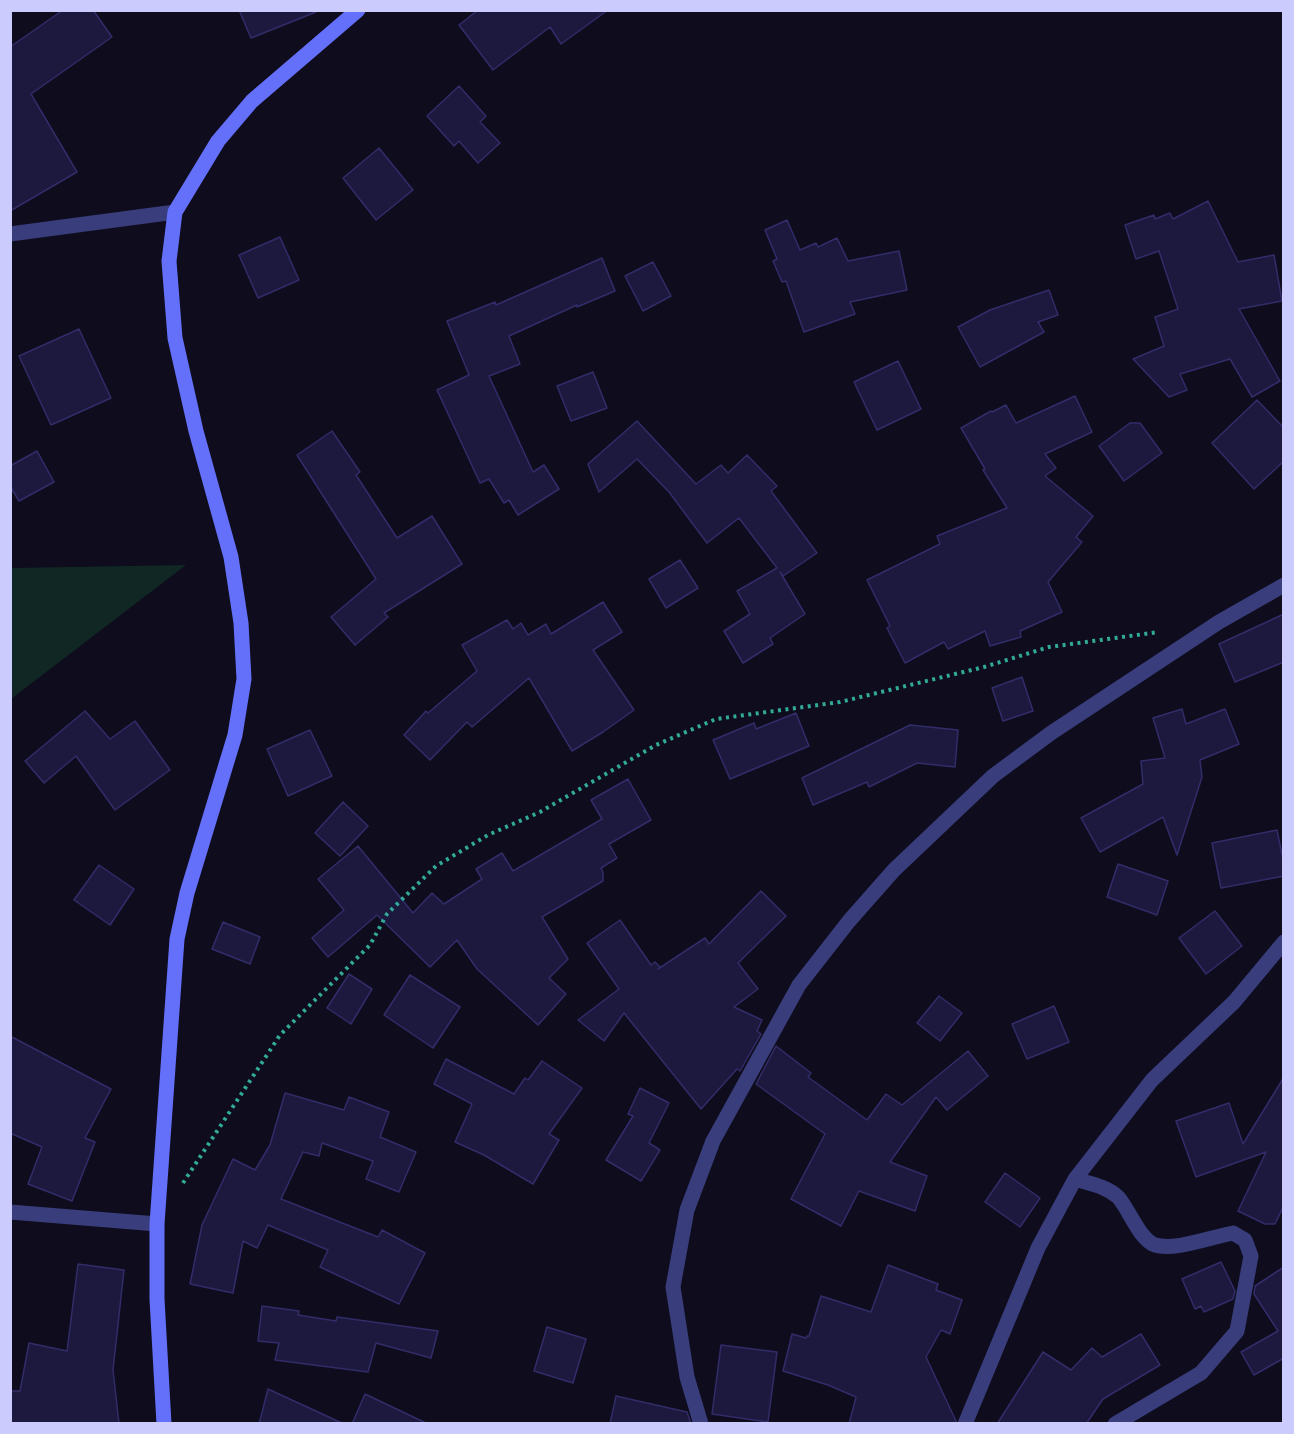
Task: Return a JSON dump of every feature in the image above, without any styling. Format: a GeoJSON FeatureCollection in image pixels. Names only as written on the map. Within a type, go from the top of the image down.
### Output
{"type":"FeatureCollection","features":[{"type":"Feature","properties":{"kind":"main road"},"geometry":{"type":"LineString","coordinates":[[164,1424],[157,1299],[157,1224],[177,939],[187,894],[235,735],[244,679],[241,623],[231,557],[196,431],[175,338],[169,261],[175,212],[218,141],[252,101],[358,10]]}},
{"type":"Feature","properties":{"kind":"street"},"geometry":{"type":"LineString","coordinates":[[10,234],[175,212]]}},
{"type":"Feature","properties":{"kind":"street"},"geometry":{"type":"LineString","coordinates":[[701,1424],[687,1377],[673,1287],[687,1210],[713,1141],[799,985],[849,921],[894,870],[993,776],[1051,733],[1219,622],[1284,585]]}},
{"type":"Feature","properties":{"kind":"street"},"geometry":{"type":"LineString","coordinates":[[964,1424],[1038,1248],[1075,1179],[1152,1080],[1234,1002],[1284,942]]}},
{"type":"Feature","properties":{"kind":"street"},"geometry":{"type":"LineString","coordinates":[[1075,1179],[1104,1188],[1118,1198],[1153,1245],[1171,1246],[1233,1233],[1245,1240],[1251,1256],[1237,1331],[1201,1373],[1115,1424]]}},
{"type":"Feature","properties":{"kind":"street"},"geometry":{"type":"LineString","coordinates":[[10,1212],[157,1224]]}},
{"type":"Feature","properties":{"kind":"path"},"geometry":{"type":"LineString","coordinates":[[183,1184],[280,1035],[370,945],[387,914],[435,866],[488,835],[540,812],[656,744],[716,719],[840,702],[984,667],[1049,646],[1129,638],[1163,632]]}},
{"type":"Feature","properties":{"kind":"green space"},"geometry":{"type":"Polygon","coordinates":[[[186,565],[11,699],[11,568],[186,565]]]}},
{"type":"Feature","properties":{"kind":"building"},"geometry":{"type":"Polygon","coordinates":[[[63,10],[93,10],[112,37],[31,94],[77,172],[10,211],[10,47],[63,10]]]}},
{"type":"Feature","properties":{"kind":"building"},"geometry":{"type":"Polygon","coordinates":[[[239,10],[316,10],[316,12],[251,38],[239,10]]]}},
{"type":"Feature","properties":{"kind":"building"},"geometry":{"type":"Polygon","coordinates":[[[478,10],[608,10],[561,44],[550,27],[493,70],[459,25],[478,10]]]}},
{"type":"Feature","properties":{"kind":"building"},"geometry":{"type":"Polygon","coordinates":[[[459,86],[486,116],[480,122],[500,143],[478,163],[459,141],[454,146],[427,116],[459,86]]]}},
{"type":"Feature","properties":{"kind":"building"},"geometry":{"type":"Polygon","coordinates":[[[379,148],[413,190],[376,220],[343,178],[379,148]]]}},
{"type":"Feature","properties":{"kind":"building"},"geometry":{"type":"Polygon","coordinates":[[[1208,201],[1238,262],[1274,255],[1282,301],[1239,309],[1280,381],[1252,397],[1230,359],[1180,374],[1187,390],[1169,397],[1133,359],[1164,346],[1155,317],[1178,309],[1159,251],[1136,259],[1125,225],[1154,215],[1155,219],[1170,213],[1173,219],[1208,201]]]}},
{"type":"Feature","properties":{"kind":"building"},"geometry":{"type":"Polygon","coordinates":[[[787,220],[800,250],[816,243],[818,247],[837,238],[848,261],[899,251],[907,290],[850,302],[855,314],[804,332],[786,281],[782,282],[773,261],[777,259],[765,230],[787,220]]]}},
{"type":"Feature","properties":{"kind":"building"},"geometry":{"type":"Polygon","coordinates":[[[280,237],[299,280],[258,298],[239,255],[280,237]]]}},
{"type":"Feature","properties":{"kind":"building"},"geometry":{"type":"Polygon","coordinates":[[[602,258],[615,291],[577,307],[577,305],[509,336],[520,364],[489,376],[533,472],[544,465],[559,489],[518,515],[509,500],[504,503],[489,479],[480,483],[437,390],[469,375],[447,321],[495,302],[496,305],[602,258]]]}},
{"type":"Feature","properties":{"kind":"building"},"geometry":{"type":"Polygon","coordinates":[[[653,262],[671,296],[643,311],[625,276],[653,262]]]}},
{"type":"Feature","properties":{"kind":"building"},"geometry":{"type":"Polygon","coordinates":[[[1049,290],[1058,315],[1038,322],[1044,332],[980,367],[958,327],[990,310],[1049,290]]]}},
{"type":"Feature","properties":{"kind":"building"},"geometry":{"type":"Polygon","coordinates":[[[79,329],[111,398],[51,425],[19,356],[79,329]]]}},
{"type":"Feature","properties":{"kind":"building"},"geometry":{"type":"Polygon","coordinates":[[[898,361],[921,409],[877,430],[854,382],[898,361]]]}},
{"type":"Feature","properties":{"kind":"building"},"geometry":{"type":"Polygon","coordinates":[[[593,372],[607,408],[571,421],[557,386],[593,372]]]}},
{"type":"Feature","properties":{"kind":"building"},"geometry":{"type":"Polygon","coordinates":[[[1075,396],[1092,432],[1045,454],[1056,468],[1045,476],[1093,516],[1076,537],[1082,542],[1048,582],[1062,612],[1020,631],[1021,637],[990,646],[985,631],[948,649],[944,642],[905,663],[867,580],[940,544],[937,536],[1007,508],[983,470],[985,469],[961,428],[1006,405],[1016,423],[1075,396]]]}},
{"type":"Feature","properties":{"kind":"building"},"geometry":{"type":"Polygon","coordinates":[[[1257,400],[1284,428],[1284,461],[1254,489],[1212,443],[1257,400]]]}},
{"type":"Feature","properties":{"kind":"building"},"geometry":{"type":"Polygon","coordinates":[[[637,421],[696,484],[721,465],[728,473],[747,455],[777,486],[771,491],[817,553],[783,576],[780,572],[805,614],[770,638],[773,644],[743,663],[724,631],[750,614],[737,591],[777,568],[739,518],[707,543],[669,492],[637,459],[599,492],[588,464],[637,421]]]}},
{"type":"Feature","properties":{"kind":"building"},"geometry":{"type":"Polygon","coordinates":[[[1130,423],[1140,423],[1162,453],[1124,481],[1099,446],[1130,423]]]}},
{"type":"Feature","properties":{"kind":"building"},"geometry":{"type":"Polygon","coordinates":[[[332,431],[360,472],[356,475],[397,538],[432,516],[462,564],[384,613],[388,617],[355,645],[331,617],[376,579],[297,455],[332,431]]]}},
{"type":"Feature","properties":{"kind":"building"},"geometry":{"type":"Polygon","coordinates":[[[37,451],[54,482],[19,501],[10,486],[10,466],[37,451]]]}},
{"type":"Feature","properties":{"kind":"building"},"geometry":{"type":"Polygon","coordinates":[[[680,560],[698,588],[666,608],[649,579],[680,560]]]}},
{"type":"Feature","properties":{"kind":"building"},"geometry":{"type":"Polygon","coordinates":[[[603,602],[622,632],[593,650],[634,710],[603,732],[572,751],[529,678],[472,727],[467,722],[430,760],[404,735],[426,711],[428,713],[477,671],[462,645],[507,620],[513,629],[521,623],[528,635],[546,624],[551,634],[603,602]]]}},
{"type":"Feature","properties":{"kind":"building"},"geometry":{"type":"Polygon","coordinates":[[[1284,614],[1284,662],[1235,682],[1219,644],[1284,614]]]}},
{"type":"Feature","properties":{"kind":"building"},"geometry":{"type":"Polygon","coordinates":[[[1022,677],[1033,711],[1003,721],[992,688],[1022,677]]]}},
{"type":"Feature","properties":{"kind":"building"},"geometry":{"type":"Polygon","coordinates":[[[1182,709],[1186,724],[1225,709],[1239,744],[1200,760],[1202,777],[1177,855],[1163,817],[1100,852],[1081,818],[1143,784],[1141,761],[1165,758],[1153,718],[1182,709]]]}},
{"type":"Feature","properties":{"kind":"building"},"geometry":{"type":"Polygon","coordinates":[[[85,711],[110,739],[135,721],[170,770],[115,810],[76,756],[44,783],[25,761],[85,711]]]}},
{"type":"Feature","properties":{"kind":"building"},"geometry":{"type":"Polygon","coordinates":[[[796,713],[809,746],[730,779],[713,740],[754,723],[756,729],[796,713]]]}},
{"type":"Feature","properties":{"kind":"building"},"geometry":{"type":"Polygon","coordinates":[[[910,725],[958,730],[955,767],[917,763],[869,787],[867,782],[813,805],[802,778],[910,725]]]}},
{"type":"Feature","properties":{"kind":"building"},"geometry":{"type":"Polygon","coordinates":[[[310,730],[332,776],[288,796],[267,749],[310,730]]]}},
{"type":"Feature","properties":{"kind":"building"},"geometry":{"type":"Polygon","coordinates":[[[628,779],[651,820],[609,844],[617,858],[601,868],[603,881],[542,917],[568,959],[549,978],[566,994],[538,1025],[477,969],[457,940],[430,967],[377,915],[328,957],[312,938],[344,910],[318,879],[358,846],[413,913],[432,893],[444,904],[482,879],[476,869],[502,853],[513,871],[602,819],[591,800],[628,779]]]}},
{"type":"Feature","properties":{"kind":"building"},"geometry":{"type":"Polygon","coordinates":[[[343,802],[368,826],[340,856],[315,833],[343,802]]]}},
{"type":"Feature","properties":{"kind":"building"},"geometry":{"type":"Polygon","coordinates":[[[1277,830],[1284,864],[1284,876],[1221,888],[1212,843],[1277,830]]]}},
{"type":"Feature","properties":{"kind":"building"},"geometry":{"type":"Polygon","coordinates":[[[1118,864],[1168,881],[1157,915],[1107,897],[1118,864]]]}},
{"type":"Feature","properties":{"kind":"building"},"geometry":{"type":"Polygon","coordinates":[[[99,865],[134,889],[110,925],[74,900],[99,865]]]}},
{"type":"Feature","properties":{"kind":"building"},"geometry":{"type":"Polygon","coordinates":[[[761,891],[786,916],[738,963],[758,989],[734,1007],[762,1020],[757,1031],[761,1034],[740,1071],[737,1069],[701,1109],[624,1013],[604,1041],[578,1020],[619,989],[587,943],[620,920],[651,965],[655,962],[660,967],[658,969],[705,938],[709,944],[761,891]]]}},
{"type":"Feature","properties":{"kind":"building"},"geometry":{"type":"Polygon","coordinates":[[[1215,911],[1242,946],[1206,974],[1179,938],[1215,911]]]}},
{"type":"Feature","properties":{"kind":"building"},"geometry":{"type":"Polygon","coordinates":[[[223,922],[260,937],[250,964],[212,949],[223,922]]]}},
{"type":"Feature","properties":{"kind":"building"},"geometry":{"type":"Polygon","coordinates":[[[349,974],[372,989],[351,1024],[327,1008],[349,974]]]}},
{"type":"Feature","properties":{"kind":"building"},"geometry":{"type":"Polygon","coordinates":[[[410,975],[460,1007],[433,1048],[384,1015],[410,975]]]}},
{"type":"Feature","properties":{"kind":"building"},"geometry":{"type":"Polygon","coordinates":[[[939,996],[962,1013],[940,1041],[917,1023],[939,996]]]}},
{"type":"Feature","properties":{"kind":"building"},"geometry":{"type":"Polygon","coordinates":[[[1054,1006],[1069,1042],[1027,1059],[1012,1024],[1054,1006]]]}},
{"type":"Feature","properties":{"kind":"building"},"geometry":{"type":"Polygon","coordinates":[[[10,1036],[111,1089],[85,1138],[95,1142],[72,1201],[28,1184],[42,1147],[10,1133],[10,1036]]]}},
{"type":"Feature","properties":{"kind":"building"},"geometry":{"type":"Polygon","coordinates":[[[776,1046],[811,1073],[808,1077],[867,1120],[886,1094],[902,1105],[968,1051],[988,1076],[947,1110],[936,1097],[890,1162],[927,1176],[915,1211],[859,1191],[841,1226],[791,1199],[825,1134],[756,1084],[776,1046]]]}},
{"type":"Feature","properties":{"kind":"building"},"geometry":{"type":"Polygon","coordinates":[[[446,1059],[514,1094],[525,1078],[528,1080],[542,1061],[582,1088],[549,1134],[559,1140],[533,1184],[484,1155],[455,1142],[472,1104],[434,1084],[446,1059]]]}},
{"type":"Feature","properties":{"kind":"building"},"geometry":{"type":"Polygon","coordinates":[[[1284,1077],[1284,1205],[1275,1224],[1265,1224],[1238,1211],[1266,1152],[1196,1177],[1176,1121],[1229,1103],[1243,1144],[1284,1077]]]}},
{"type":"Feature","properties":{"kind":"building"},"geometry":{"type":"Polygon","coordinates":[[[640,1088],[669,1103],[649,1143],[660,1150],[641,1181],[606,1160],[633,1116],[628,1114],[640,1088]]]}},
{"type":"Feature","properties":{"kind":"building"},"geometry":{"type":"Polygon","coordinates":[[[285,1093],[344,1110],[349,1097],[389,1112],[380,1137],[416,1152],[399,1192],[366,1179],[373,1161],[322,1143],[319,1156],[303,1152],[281,1199],[378,1237],[382,1230],[425,1253],[399,1304],[320,1267],[328,1250],[268,1225],[257,1248],[243,1241],[233,1293],[190,1284],[202,1225],[233,1159],[255,1170],[270,1145],[285,1093]]]}},
{"type":"Feature","properties":{"kind":"building"},"geometry":{"type":"Polygon","coordinates":[[[1005,1173],[1040,1198],[1020,1227],[985,1202],[1005,1173]]]}},
{"type":"Feature","properties":{"kind":"building"},"geometry":{"type":"Polygon","coordinates":[[[1221,1262],[1235,1291],[1233,1299],[1204,1312],[1201,1306],[1195,1309],[1182,1279],[1221,1262]]]}},
{"type":"Feature","properties":{"kind":"building"},"geometry":{"type":"Polygon","coordinates":[[[78,1264],[124,1270],[113,1370],[119,1424],[10,1424],[10,1391],[20,1391],[29,1343],[67,1351],[78,1264]]]}},
{"type":"Feature","properties":{"kind":"building"},"geometry":{"type":"Polygon","coordinates":[[[888,1265],[938,1284],[936,1290],[962,1300],[950,1334],[941,1330],[926,1357],[956,1421],[955,1424],[849,1424],[856,1397],[828,1385],[783,1371],[792,1334],[806,1338],[809,1336],[821,1296],[871,1312],[888,1265]]]}},
{"type":"Feature","properties":{"kind":"building"},"geometry":{"type":"Polygon","coordinates":[[[1284,1267],[1284,1358],[1254,1375],[1241,1352],[1278,1331],[1254,1294],[1255,1286],[1284,1267]]]}},
{"type":"Feature","properties":{"kind":"building"},"geometry":{"type":"Polygon","coordinates":[[[262,1306],[299,1311],[298,1315],[336,1321],[337,1317],[438,1331],[431,1358],[376,1343],[368,1372],[275,1360],[279,1343],[258,1341],[262,1306]]]}},
{"type":"Feature","properties":{"kind":"building"},"geometry":{"type":"Polygon","coordinates":[[[547,1327],[586,1339],[573,1383],[534,1371],[547,1327]]]}},
{"type":"Feature","properties":{"kind":"building"},"geometry":{"type":"Polygon","coordinates":[[[1141,1334],[1160,1365],[1103,1399],[1086,1424],[997,1424],[1043,1352],[1071,1370],[1092,1348],[1102,1357],[1141,1334]]]}},
{"type":"Feature","properties":{"kind":"building"},"geometry":{"type":"Polygon","coordinates":[[[721,1345],[777,1352],[768,1422],[712,1414],[721,1345]]]}},
{"type":"Feature","properties":{"kind":"building"},"geometry":{"type":"Polygon","coordinates":[[[268,1389],[344,1424],[259,1424],[268,1389]]]}},
{"type":"Feature","properties":{"kind":"building"},"geometry":{"type":"Polygon","coordinates":[[[365,1394],[428,1424],[352,1424],[365,1394]]]}},
{"type":"Feature","properties":{"kind":"building"},"geometry":{"type":"Polygon","coordinates":[[[616,1396],[687,1412],[691,1424],[610,1424],[616,1396]]]}}]}
